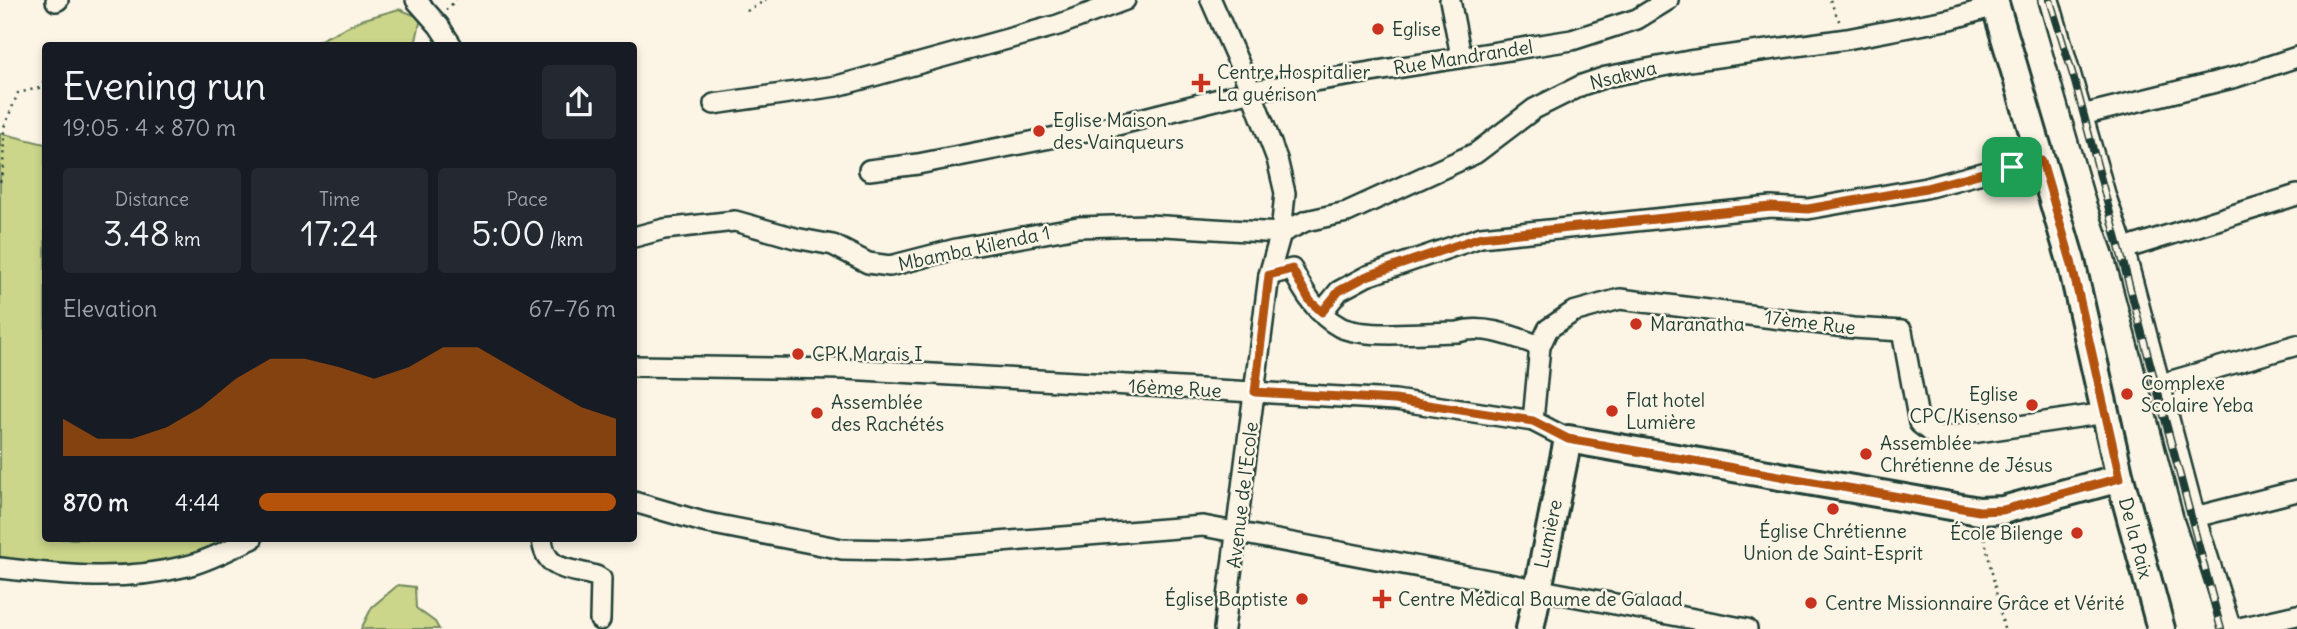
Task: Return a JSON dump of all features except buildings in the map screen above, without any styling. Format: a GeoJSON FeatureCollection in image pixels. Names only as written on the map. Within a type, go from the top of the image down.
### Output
{"type":"FeatureCollection","features":[{"type":"Feature","properties":{"kind":"street"},"geometry":{"type":"LineString","coordinates":[[416,0],[449,42]]}},
{"type":"Feature","properties":{"kind":"street"},"geometry":{"type":"LineString","coordinates":[[714,104],[837,86],[1058,25],[1125,0]]}},
{"type":"Feature","properties":{"kind":"street","name":"Avenue de l'Ecole"},"geometry":{"type":"LineString","coordinates":[[1211,0],[1251,91],[1277,159],[1285,193],[1281,233],[1269,275],[1224,629]]}},
{"type":"Feature","properties":{"kind":"street"},"geometry":{"type":"LineString","coordinates":[[1450,0],[1461,56]]}},
{"type":"Feature","properties":{"kind":"street","name":"Rue Mandrandel"},"geometry":{"type":"LineString","coordinates":[[869,170],[918,164],[1117,125],[1251,91],[1572,40],[1637,19],[1668,0]]}},
{"type":"Feature","properties":{"kind":"street"},"geometry":{"type":"LineString","coordinates":[[2053,1],[2082,115],[2124,249],[2195,517],[2233,629],[2297,615]]}},
{"type":"Feature","properties":{"kind":"street","name":"Nsakwa"},"geometry":{"type":"LineString","coordinates":[[1281,233],[1306,221],[1347,212],[1475,153],[1534,108],[1582,85],[1606,77],[1689,61],[1847,39],[1951,19],[1995,3]]}},
{"type":"Feature","properties":{"kind":"street","name":"De la Paix"},"geometry":{"type":"LineString","coordinates":[[1995,3],[2071,261],[2120,478],[2161,629]]}},
{"type":"Feature","properties":{"kind":"street"},"geometry":{"type":"LineString","coordinates":[[2082,115],[2236,77],[2297,57]]}},
{"type":"Feature","properties":{"kind":"street"},"geometry":{"type":"LineString","coordinates":[[1322,312],[1339,291],[1367,276],[1481,237],[1771,207],[1808,209],[1926,188],[2042,161]]}},
{"type":"Feature","properties":{"kind":"street"},"geometry":{"type":"LineString","coordinates":[[2124,249],[2297,195]]}},
{"type":"Feature","properties":{"kind":"street","name":"Mbamba Kilenda 1"},"geometry":{"type":"LineString","coordinates":[[637,236],[664,229],[735,220],[795,238],[833,245],[868,263],[890,266],[956,249],[1078,227],[1148,225],[1281,233]]}},
{"type":"Feature","properties":{"kind":"street"},"geometry":{"type":"LineString","coordinates":[[1269,275],[1292,269],[1310,301],[1339,326],[1360,333],[1458,332],[1471,328],[1512,336],[1540,346],[1533,421]]}},
{"type":"Feature","properties":{"kind":"street","name":"17ème Rue"},"geometry":{"type":"LineString","coordinates":[[1540,346],[1548,329],[1573,312],[1620,299],[1853,328],[1902,331],[1919,424],[1938,438],[2106,413]]}},
{"type":"Feature","properties":{"kind":"street"},"geometry":{"type":"LineString","coordinates":[[2161,384],[2297,345]]}},
{"type":"Feature","properties":{"kind":"street","name":"16ème Rue"},"geometry":{"type":"LineString","coordinates":[[637,366],[845,369],[1395,400],[1533,421],[1568,439],[1979,511],[2003,510],[2120,478]]}},
{"type":"Feature","properties":{"kind":"street","name":"Lumière"},"geometry":{"type":"LineString","coordinates":[[1530,629],[1568,439]]}},
{"type":"Feature","properties":{"kind":"street"},"geometry":{"type":"LineString","coordinates":[[2195,517],[2297,491]]}},
{"type":"Feature","properties":{"kind":"street"},"geometry":{"type":"LineString","coordinates":[[637,503],[703,522],[842,549],[897,550],[1203,527],[1748,629]]}},
{"type":"Feature","properties":{"kind":"street"},"geometry":{"type":"LineString","coordinates":[[0,568],[54,575],[128,577],[190,566],[245,542]]}},
{"type":"Feature","properties":{"kind":"street"},"geometry":{"type":"LineString","coordinates":[[542,542],[544,554],[550,563],[601,579],[600,620]]}},
{"type":"Feature","properties":{"kind":"path"},"geometry":{"type":"LineString","coordinates":[[747,11],[766,0]]}},
{"type":"Feature","properties":{"kind":"path"},"geometry":{"type":"LineString","coordinates":[[1830,0],[1847,39]]}},
{"type":"Feature","properties":{"kind":"path"},"geometry":{"type":"LineString","coordinates":[[0,182],[5,127],[18,93],[39,88],[42,84]]}},
{"type":"Feature","properties":{"kind":"path"},"geometry":{"type":"LineString","coordinates":[[1979,511],[2004,629]]}},
{"type":"Feature","properties":{"kind":"green space"},"geometry":{"type":"Polygon","coordinates":[[[399,9],[421,18],[416,42],[316,42],[361,20],[399,9]]]}},
{"type":"Feature","properties":{"kind":"green space"},"geometry":{"type":"Polygon","coordinates":[[[0,133],[42,143],[42,542],[244,542],[190,566],[0,568],[0,133]]]}},
{"type":"Feature","properties":{"kind":"green space"},"geometry":{"type":"Polygon","coordinates":[[[398,585],[415,587],[416,608],[435,622],[439,629],[361,629],[372,607],[398,585]]]}},
{"type":"Feature","properties":{"kind":"railway"},"geometry":{"type":"LineString","coordinates":[[2050,0],[2075,82],[2221,629]]}},
{"type":"Feature","properties":{"kind":"place","name":"Eglise"},"geometry":{"type":"Point","coordinates":[1378,29]}},
{"type":"Feature","properties":{"kind":"place","name":"Centre Hospitalier La guérison"},"geometry":{"type":"Point","coordinates":[1201,83]}},
{"type":"Feature","properties":{"kind":"place","name":"Eglise Maison des Vainqueurs"},"geometry":{"type":"Point","coordinates":[1039,131]}},
{"type":"Feature","properties":{"kind":"place","name":"Maranatha"},"geometry":{"type":"Point","coordinates":[1636,324]}},
{"type":"Feature","properties":{"kind":"place","name":"CPK Marais I"},"geometry":{"type":"Point","coordinates":[798,354]}},
{"type":"Feature","properties":{"kind":"place","name":"Complexe Scolaire Yeba"},"geometry":{"type":"Point","coordinates":[2127,394]}},
{"type":"Feature","properties":{"kind":"place","name":"Eglise CPC/Kisenso"},"geometry":{"type":"Point","coordinates":[2032,405]}},
{"type":"Feature","properties":{"kind":"place","name":"Flat hotel Lumière"},"geometry":{"type":"Point","coordinates":[1612,411]}},
{"type":"Feature","properties":{"kind":"place","name":"Assemblée des Rachétés"},"geometry":{"type":"Point","coordinates":[817,413]}},
{"type":"Feature","properties":{"kind":"place","name":"Assemblée Chrétienne de Jésus"},"geometry":{"type":"Point","coordinates":[1866,454]}},
{"type":"Feature","properties":{"kind":"place","name":"Église Chrétienne Union de Saint-Esprit"},"geometry":{"type":"Point","coordinates":[1833,509]}},
{"type":"Feature","properties":{"kind":"place","name":"École Bilenge"},"geometry":{"type":"Point","coordinates":[2077,533]}},
{"type":"Feature","properties":{"kind":"place","name":"Église Baptiste"},"geometry":{"type":"Point","coordinates":[1302,599]}},
{"type":"Feature","properties":{"kind":"place","name":"Centre Médical Baume de Galaad"},"geometry":{"type":"Point","coordinates":[1382,599]}},
{"type":"Feature","properties":{"kind":"place","name":"Centre Missionnaire Grâce et Vérité"},"geometry":{"type":"Point","coordinates":[1811,603]}},
{"type":"Feature","properties":{"kind":"route"},"geometry":{"type":"LineString","coordinates":[[2042,161],[2071,261],[2120,478],[2003,510],[1979,511],[1568,439],[1533,421],[1395,400],[1255,392],[1269,275],[1292,269],[1310,301],[1322,312],[1339,291],[1367,276],[1481,237],[1771,207],[1808,209],[1926,188],[2012,167],[2042,161]]}}]}
